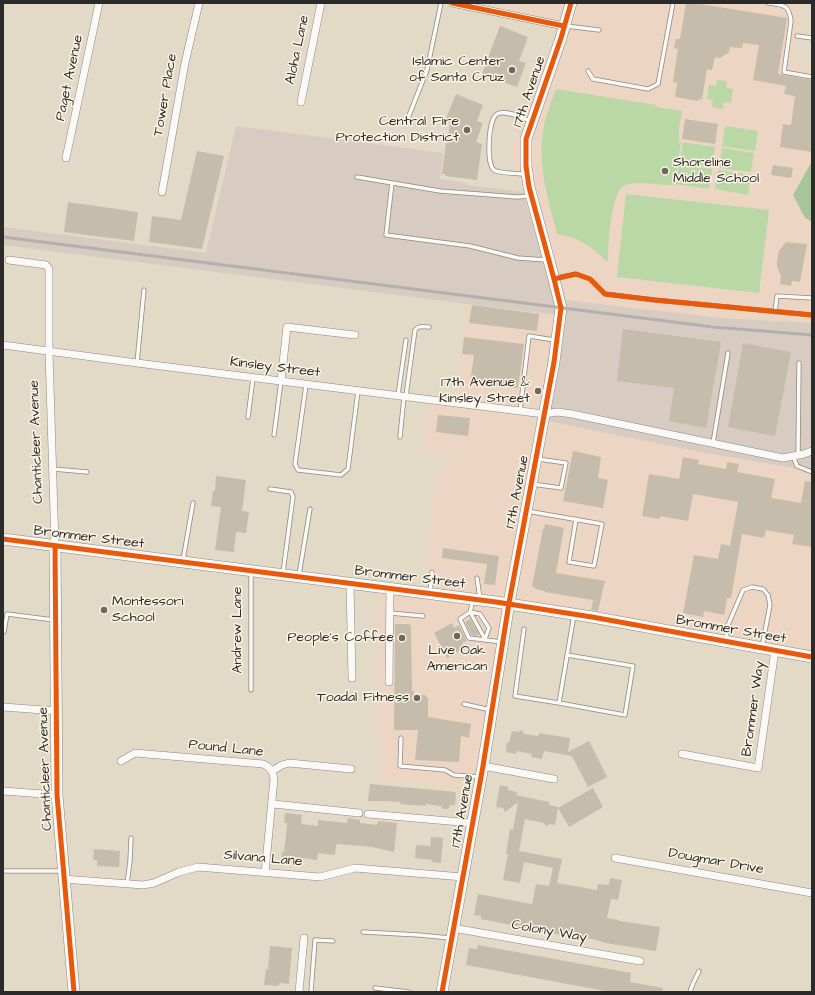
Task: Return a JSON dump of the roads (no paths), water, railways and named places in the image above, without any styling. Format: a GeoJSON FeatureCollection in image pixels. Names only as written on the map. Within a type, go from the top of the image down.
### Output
{"type":"FeatureCollection","features":[{"type":"Feature","properties":{"kind":"main road","name":"17th Avenue"},"geometry":{"type":"LineString","coordinates":[[442,992],[481,778],[509,603],[544,414],[561,308],[532,196],[528,174],[526,139],[571,3]]}},
{"type":"Feature","properties":{"kind":"main road","name":"Brommer Street"},"geometry":{"type":"LineString","coordinates":[[3,539],[509,603],[812,657]]}},
{"type":"Feature","properties":{"kind":"main road","name":"Chanticleer Avenue"},"geometry":{"type":"LineString","coordinates":[[54,546],[57,795],[74,992]]}},
{"type":"Feature","properties":{"kind":"street","name":"Paget Avenue"},"geometry":{"type":"LineString","coordinates":[[66,158],[99,3]]}},
{"type":"Feature","properties":{"kind":"street","name":"Tower Place"},"geometry":{"type":"LineString","coordinates":[[162,192],[184,63],[199,3]]}},
{"type":"Feature","properties":{"kind":"street","name":"Aloha Lane"},"geometry":{"type":"LineString","coordinates":[[301,102],[322,3]]}},
{"type":"Feature","properties":{"kind":"street"},"geometry":{"type":"LineString","coordinates":[[452,3],[564,26]]}},
{"type":"Feature","properties":{"kind":"street","name":"Chanticleer Avenue"},"geometry":{"type":"LineString","coordinates":[[9,260],[46,264],[49,269],[49,352],[54,546]]}},
{"type":"Feature","properties":{"kind":"street"},"geometry":{"type":"LineString","coordinates":[[281,381],[287,327],[355,335]]}},
{"type":"Feature","properties":{"kind":"street","name":"Kinsley Street"},"geometry":{"type":"LineString","coordinates":[[3,345],[306,385],[544,414]]}},
{"type":"Feature","properties":{"kind":"street"},"geometry":{"type":"LineString","coordinates":[[544,414],[557,412],[572,414],[783,458],[812,451]]}},
{"type":"Feature","properties":{"kind":"street"},"geometry":{"type":"LineString","coordinates":[[350,583],[352,678]]}},
{"type":"Feature","properties":{"kind":"street"},"geometry":{"type":"LineString","coordinates":[[389,682],[390,588]]}},
{"type":"Feature","properties":{"kind":"street","name":"Brommer Way"},"geometry":{"type":"LineString","coordinates":[[682,754],[758,768],[775,650]]}},
{"type":"Feature","properties":{"kind":"street"},"geometry":{"type":"LineString","coordinates":[[3,707],[56,711]]}},
{"type":"Feature","properties":{"kind":"street","name":"Pound Lane"},"geometry":{"type":"LineString","coordinates":[[122,760],[135,753],[263,764],[270,768],[274,779],[266,873]]}},
{"type":"Feature","properties":{"kind":"street"},"geometry":{"type":"LineString","coordinates":[[272,771],[289,763],[351,769]]}},
{"type":"Feature","properties":{"kind":"street"},"geometry":{"type":"LineString","coordinates":[[483,766],[554,779]]}},
{"type":"Feature","properties":{"kind":"street"},"geometry":{"type":"LineString","coordinates":[[3,792],[57,795]]}},
{"type":"Feature","properties":{"kind":"street"},"geometry":{"type":"LineString","coordinates":[[272,804],[359,813]]}},
{"type":"Feature","properties":{"kind":"street"},"geometry":{"type":"LineString","coordinates":[[368,814],[472,823]]}},
{"type":"Feature","properties":{"kind":"street","name":"Dougmar Drive"},"geometry":{"type":"LineString","coordinates":[[615,858],[812,893]]}},
{"type":"Feature","properties":{"kind":"street","name":"Silvana Lane"},"geometry":{"type":"LineString","coordinates":[[63,875],[127,884],[149,884],[162,880],[178,872],[198,867],[320,877],[344,870],[361,868],[463,877]]}},
{"type":"Feature","properties":{"kind":"street","name":"Colony Way"},"geometry":{"type":"LineString","coordinates":[[452,933],[640,961]]}},
{"type":"Feature","properties":{"kind":"street"},"geometry":{"type":"LineString","coordinates":[[299,992],[304,938]]}},
{"type":"Feature","properties":{"kind":"lane"},"geometry":{"type":"LineString","coordinates":[[408,118],[427,70],[441,3]]}},
{"type":"Feature","properties":{"kind":"lane"},"geometry":{"type":"LineString","coordinates":[[588,72],[593,79],[648,88],[658,84],[673,3]]}},
{"type":"Feature","properties":{"kind":"lane"},"geometry":{"type":"LineString","coordinates":[[768,3],[784,6],[790,13],[791,21],[784,72],[812,77]]}},
{"type":"Feature","properties":{"kind":"lane"},"geometry":{"type":"LineString","coordinates":[[564,26],[599,30]]}},
{"type":"Feature","properties":{"kind":"lane"},"geometry":{"type":"LineString","coordinates":[[797,36],[812,38]]}},
{"type":"Feature","properties":{"kind":"lane"},"geometry":{"type":"LineString","coordinates":[[528,174],[494,170],[492,167],[489,145],[490,128],[494,117],[497,114],[502,113],[514,114],[532,122]]}},
{"type":"Feature","properties":{"kind":"lane"},"geometry":{"type":"LineString","coordinates":[[357,177],[440,192],[517,197],[532,196]]}},
{"type":"Feature","properties":{"kind":"lane"},"geometry":{"type":"LineString","coordinates":[[392,183],[386,235],[470,246],[518,258],[549,260]]}},
{"type":"Feature","properties":{"kind":"lane"},"geometry":{"type":"LineString","coordinates":[[554,279],[576,274],[590,279],[606,294],[812,315]]}},
{"type":"Feature","properties":{"kind":"lane"},"geometry":{"type":"LineString","coordinates":[[137,363],[144,290]]}},
{"type":"Feature","properties":{"kind":"lane"},"geometry":{"type":"LineString","coordinates":[[776,312],[778,296],[812,298]]}},
{"type":"Feature","properties":{"kind":"lane"},"geometry":{"type":"LineString","coordinates":[[402,397],[415,330],[417,327],[421,326],[429,327]]}},
{"type":"Feature","properties":{"kind":"lane"},"geometry":{"type":"LineString","coordinates":[[520,411],[529,336],[556,341]]}},
{"type":"Feature","properties":{"kind":"lane"},"geometry":{"type":"LineString","coordinates":[[400,437],[406,340]]}},
{"type":"Feature","properties":{"kind":"lane"},"geometry":{"type":"LineString","coordinates":[[713,443],[728,353]]}},
{"type":"Feature","properties":{"kind":"lane"},"geometry":{"type":"LineString","coordinates":[[800,363],[796,456],[798,466],[812,472]]}},
{"type":"Feature","properties":{"kind":"lane"},"geometry":{"type":"LineString","coordinates":[[248,417],[253,378]]}},
{"type":"Feature","properties":{"kind":"lane"},"geometry":{"type":"LineString","coordinates":[[274,435],[281,381]]}},
{"type":"Feature","properties":{"kind":"lane"},"geometry":{"type":"LineString","coordinates":[[306,385],[295,464],[298,470],[341,475],[348,468],[358,391]]}},
{"type":"Feature","properties":{"kind":"lane"},"geometry":{"type":"LineString","coordinates":[[531,484],[561,488],[566,463],[536,459]]}},
{"type":"Feature","properties":{"kind":"lane"},"geometry":{"type":"LineString","coordinates":[[53,468],[87,472]]}},
{"type":"Feature","properties":{"kind":"lane"},"geometry":{"type":"LineString","coordinates":[[270,489],[291,492],[293,497],[282,574]]}},
{"type":"Feature","properties":{"kind":"lane"},"geometry":{"type":"LineString","coordinates":[[182,561],[193,503]]}},
{"type":"Feature","properties":{"kind":"lane"},"geometry":{"type":"LineString","coordinates":[[298,576],[310,509]]}},
{"type":"Feature","properties":{"kind":"lane"},"geometry":{"type":"LineString","coordinates":[[526,511],[576,519],[602,524],[594,566],[569,562],[576,519]]}},
{"type":"Feature","properties":{"kind":"lane","name":"Andrew Lane"},"geometry":{"type":"LineString","coordinates":[[250,570],[251,690]]}},
{"type":"Feature","properties":{"kind":"lane"},"geometry":{"type":"LineString","coordinates":[[430,593],[432,572]]}},
{"type":"Feature","properties":{"kind":"lane"},"geometry":{"type":"LineString","coordinates":[[477,578],[477,599],[470,612],[460,619],[469,638],[503,642]]}},
{"type":"Feature","properties":{"kind":"lane"},"geometry":{"type":"LineString","coordinates":[[726,641],[728,625],[737,602],[743,590],[752,587],[763,589],[768,595],[770,605],[762,647]]}},
{"type":"Feature","properties":{"kind":"lane"},"geometry":{"type":"LineString","coordinates":[[470,612],[485,639]]}},
{"type":"Feature","properties":{"kind":"lane"},"geometry":{"type":"LineString","coordinates":[[470,612],[480,614],[489,628],[485,639]]}},
{"type":"Feature","properties":{"kind":"lane"},"geometry":{"type":"LineString","coordinates":[[390,613],[423,616]]}},
{"type":"Feature","properties":{"kind":"lane"},"geometry":{"type":"LineString","coordinates":[[4,632],[7,614],[56,620]]}},
{"type":"Feature","properties":{"kind":"lane"},"geometry":{"type":"LineString","coordinates":[[559,703],[574,614]]}},
{"type":"Feature","properties":{"kind":"lane"},"geometry":{"type":"LineString","coordinates":[[524,629],[515,696],[625,715],[633,666],[567,655]]}},
{"type":"Feature","properties":{"kind":"lane"},"geometry":{"type":"LineString","coordinates":[[464,704],[492,710]]}},
{"type":"Feature","properties":{"kind":"lane"},"geometry":{"type":"LineString","coordinates":[[401,738],[400,766],[445,770],[454,775],[481,778]]}},
{"type":"Feature","properties":{"kind":"lane"},"geometry":{"type":"LineString","coordinates":[[127,884],[131,838]]}},
{"type":"Feature","properties":{"kind":"lane"},"geometry":{"type":"LineString","coordinates":[[3,870],[63,875]]}},
{"type":"Feature","properties":{"kind":"lane"},"geometry":{"type":"LineString","coordinates":[[363,932],[419,935],[452,933]]}},
{"type":"Feature","properties":{"kind":"lane"},"geometry":{"type":"LineString","coordinates":[[311,992],[315,940],[332,941]]}},
{"type":"Feature","properties":{"kind":"lane"},"geometry":{"type":"LineString","coordinates":[[690,992],[699,970]]}},
{"type":"Feature","properties":{"kind":"lane"},"geometry":{"type":"LineString","coordinates":[[375,988],[409,992]]}},
{"type":"Feature","properties":{"kind":"railway"},"geometry":{"type":"LineString","coordinates":[[3,237],[713,327],[812,335]]}},
{"type":"Feature","properties":{"kind":"place","name":"Islamic Center of Santa Cruz"},"geometry":{"type":"Point","coordinates":[512,70]}},
{"type":"Feature","properties":{"kind":"place","name":"Central Fire Protection District"},"geometry":{"type":"Point","coordinates":[467,130]}},
{"type":"Feature","properties":{"kind":"place","name":"Shoreline Middle School"},"geometry":{"type":"Point","coordinates":[665,171]}},
{"type":"Feature","properties":{"kind":"place","name":"17th Avenue & Kinsley Street"},"geometry":{"type":"Point","coordinates":[538,391]}},
{"type":"Feature","properties":{"kind":"place","name":"Montessori School"},"geometry":{"type":"Point","coordinates":[104,610]}},
{"type":"Feature","properties":{"kind":"place","name":"Live Oak American"},"geometry":{"type":"Point","coordinates":[457,636]}},
{"type":"Feature","properties":{"kind":"place","name":"People's Coffee"},"geometry":{"type":"Point","coordinates":[402,638]}},
{"type":"Feature","properties":{"kind":"place","name":"Toadal Fitness"},"geometry":{"type":"Point","coordinates":[417,698]}}]}
